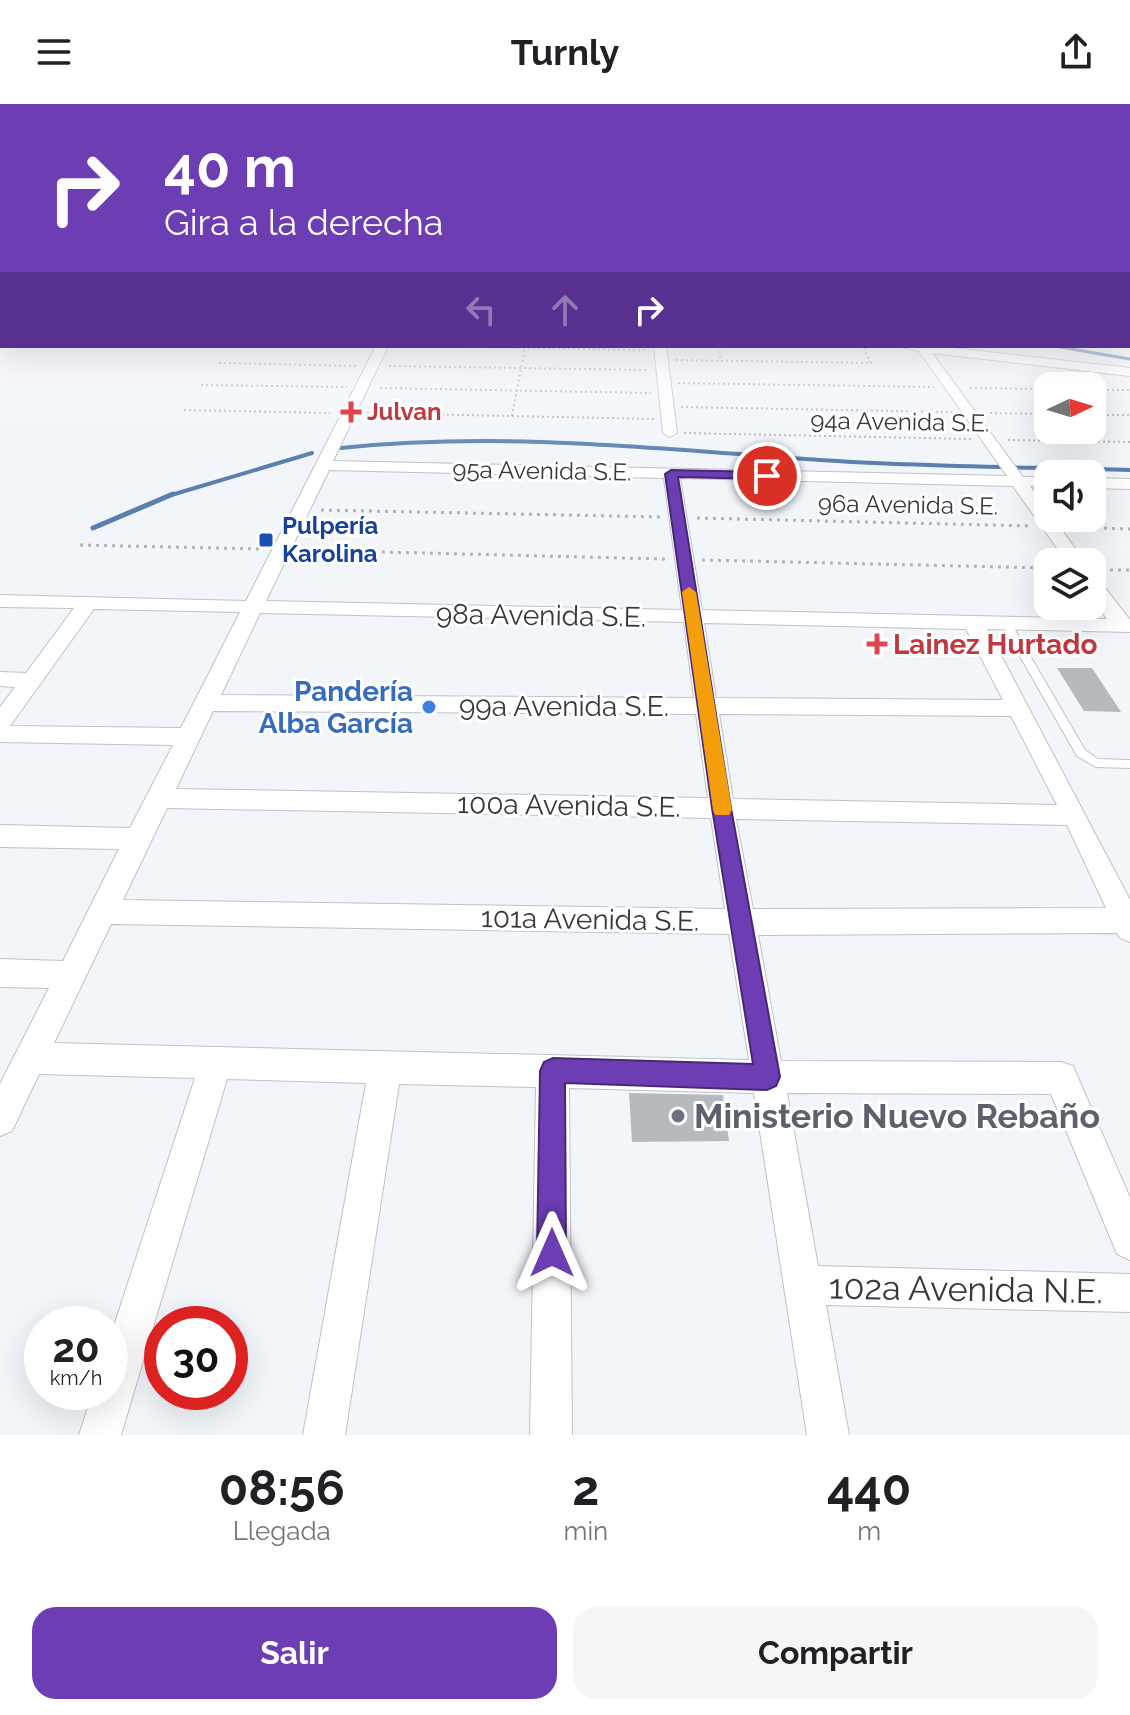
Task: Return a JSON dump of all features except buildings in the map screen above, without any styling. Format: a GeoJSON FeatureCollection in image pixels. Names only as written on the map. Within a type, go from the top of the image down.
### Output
{"type":"FeatureCollection","features":[{"type":"Feature","properties":{"kind":"street"},"geometry":{"type":"LineString","coordinates":[[0,1119],[381,348]]}},
{"type":"Feature","properties":{"kind":"street"},"geometry":{"type":"LineString","coordinates":[[916,348],[1130,372]]}},
{"type":"Feature","properties":{"kind":"street"},"geometry":{"type":"LineString","coordinates":[[923,349],[1034,501]]}},
{"type":"Feature","properties":{"kind":"street","name":"95a Avenida S.E."},"geometry":{"type":"LineString","coordinates":[[324,465],[671,474],[1015,474],[1034,479]]}},
{"type":"Feature","properties":{"kind":"street"},"geometry":{"type":"LineString","coordinates":[[671,474],[722,808],[828,1435]]}},
{"type":"Feature","properties":{"kind":"street"},"geometry":{"type":"LineString","coordinates":[[1106,483],[1130,484]]}},
{"type":"Feature","properties":{"kind":"street","name":"98a Avenida S.E."},"geometry":{"type":"LineString","coordinates":[[0,601],[1125,626]]}},
{"type":"Feature","properties":{"kind":"street"},"geometry":{"type":"LineString","coordinates":[[1106,602],[1125,626]]}},
{"type":"Feature","properties":{"kind":"street"},"geometry":{"type":"LineString","coordinates":[[0,723],[88,603]]}},
{"type":"Feature","properties":{"kind":"street"},"geometry":{"type":"LineString","coordinates":[[973,622],[1075,815],[1127,924]]}},
{"type":"Feature","properties":{"kind":"street"},"geometry":{"type":"LineString","coordinates":[[0,679],[32,680]]}},
{"type":"Feature","properties":{"kind":"street","name":"99a Avenida S.E."},"geometry":{"type":"LineString","coordinates":[[206,703],[1019,708]]}},
{"type":"Feature","properties":{"kind":"street"},"geometry":{"type":"LineString","coordinates":[[0,734],[189,737]]}},
{"type":"Feature","properties":{"kind":"street","name":"100a Avenida S.E."},"geometry":{"type":"LineString","coordinates":[[159,798],[1075,815]]}},
{"type":"Feature","properties":{"kind":"street"},"geometry":{"type":"LineString","coordinates":[[0,836],[139,839]]}},
{"type":"Feature","properties":{"kind":"street","name":"101a Avenida S.E."},"geometry":{"type":"LineString","coordinates":[[103,912],[741,922],[1127,924]]}},
{"type":"Feature","properties":{"kind":"street"},"geometry":{"type":"LineString","coordinates":[[0,973],[72,975]]}},
{"type":"Feature","properties":{"kind":"street"},"geometry":{"type":"LineString","coordinates":[[30,1058],[767,1077],[1061,1078],[1130,1241]]}},
{"type":"Feature","properties":{"kind":"street"},"geometry":{"type":"LineString","coordinates":[[100,1435],[216,1062]]}},
{"type":"Feature","properties":{"kind":"street"},"geometry":{"type":"LineString","coordinates":[[324,1435],[385,1067]]}},
{"type":"Feature","properties":{"kind":"street"},"geometry":{"type":"LineString","coordinates":[[551,1435],[553,1071]]}},
{"type":"Feature","properties":{"kind":"street","name":"102a Avenida N.E."},"geometry":{"type":"LineString","coordinates":[[803,1285],[1130,1293]]}},
{"type":"Feature","properties":{"kind":"lane"},"geometry":{"type":"LineString","coordinates":[[1006,623],[1081,753],[1096,763],[1130,764]]}},
{"type":"Feature","properties":{"kind":"path"},"geometry":{"type":"LineString","coordinates":[[512,416],[526,348]]}},
{"type":"Feature","properties":{"kind":"path"},"geometry":{"type":"LineString","coordinates":[[530,348],[664,385]]}},
{"type":"Feature","properties":{"kind":"path"},"geometry":{"type":"LineString","coordinates":[[719,348],[721,361]]}},
{"type":"Feature","properties":{"kind":"path"},"geometry":{"type":"LineString","coordinates":[[184,410],[512,416],[664,385],[721,361],[871,363],[864,348]]}},
{"type":"Feature","properties":{"kind":"path"},"geometry":{"type":"LineString","coordinates":[[219,363],[522,368],[664,385],[970,412],[1034,414]]}},
{"type":"Feature","properties":{"kind":"path"},"geometry":{"type":"LineString","coordinates":[[201,385],[517,390],[664,385],[1034,389]]}},
{"type":"Feature","properties":{"kind":"path","name":"94a Avenida S.E."},"geometry":{"type":"LineString","coordinates":[[664,385],[990,439],[1130,442]]}},
{"type":"Feature","properties":{"kind":"path"},"geometry":{"type":"LineString","coordinates":[[1106,390],[1130,390]]}},
{"type":"Feature","properties":{"kind":"path"},"geometry":{"type":"LineString","coordinates":[[1106,415],[1130,415]]}},
{"type":"Feature","properties":{"kind":"path","name":"96a Avenida S.E."},"geometry":{"type":"LineString","coordinates":[[302,509],[1034,526]]}},
{"type":"Feature","properties":{"kind":"path","name":"96a Avenida S.E."},"geometry":{"type":"LineString","coordinates":[[1106,528],[1130,529]]}},
{"type":"Feature","properties":{"kind":"path"},"geometry":{"type":"LineString","coordinates":[[80,545],[282,550]]}},
{"type":"Feature","properties":{"kind":"path"},"geometry":{"type":"LineString","coordinates":[[1106,569],[1130,570]]}},
{"type":"Feature","properties":{"kind":"waterway"},"geometry":{"type":"LineString","coordinates":[[1066,348],[1130,359]]}},
{"type":"Feature","properties":{"kind":"waterway"},"geometry":{"type":"LineString","coordinates":[[341,448],[401,443],[521,441],[859,462],[1130,470]]}},
{"type":"Feature","properties":{"kind":"waterway"},"geometry":{"type":"LineString","coordinates":[[169,496],[312,453]]}},
{"type":"Feature","properties":{"kind":"waterway"},"geometry":{"type":"LineString","coordinates":[[169,496],[173,494]]}},
{"type":"Feature","properties":{"kind":"waterway"},"geometry":{"type":"LineString","coordinates":[[93,528],[169,496]]}},
{"type":"Feature","properties":{"kind":"slow traffic"},"geometry":{"type":"LineString","coordinates":[[689,592],[722,810]]}},
{"type":"Feature","properties":{"kind":"place","name":"Julvan"},"geometry":{"type":"Point","coordinates":[351,412]}},
{"type":"Feature","properties":{"kind":"place","name":"Pulpería Karolina"},"geometry":{"type":"Point","coordinates":[266,540]}},
{"type":"Feature","properties":{"kind":"place","name":"Lainez Hurtado"},"geometry":{"type":"Point","coordinates":[877,644]}},
{"type":"Feature","properties":{"kind":"place","name":"Pandería Alba García"},"geometry":{"type":"Point","coordinates":[429,707]}},
{"type":"Feature","properties":{"kind":"place","name":"Ministerio Nuevo Rebaño"},"geometry":{"type":"Point","coordinates":[678,1116]}},
{"type":"Feature","properties":{"kind":"route"},"geometry":{"type":"LineString","coordinates":[[552,1253],[553,1071],[767,1077],[671,474],[767,476]]}}]}
